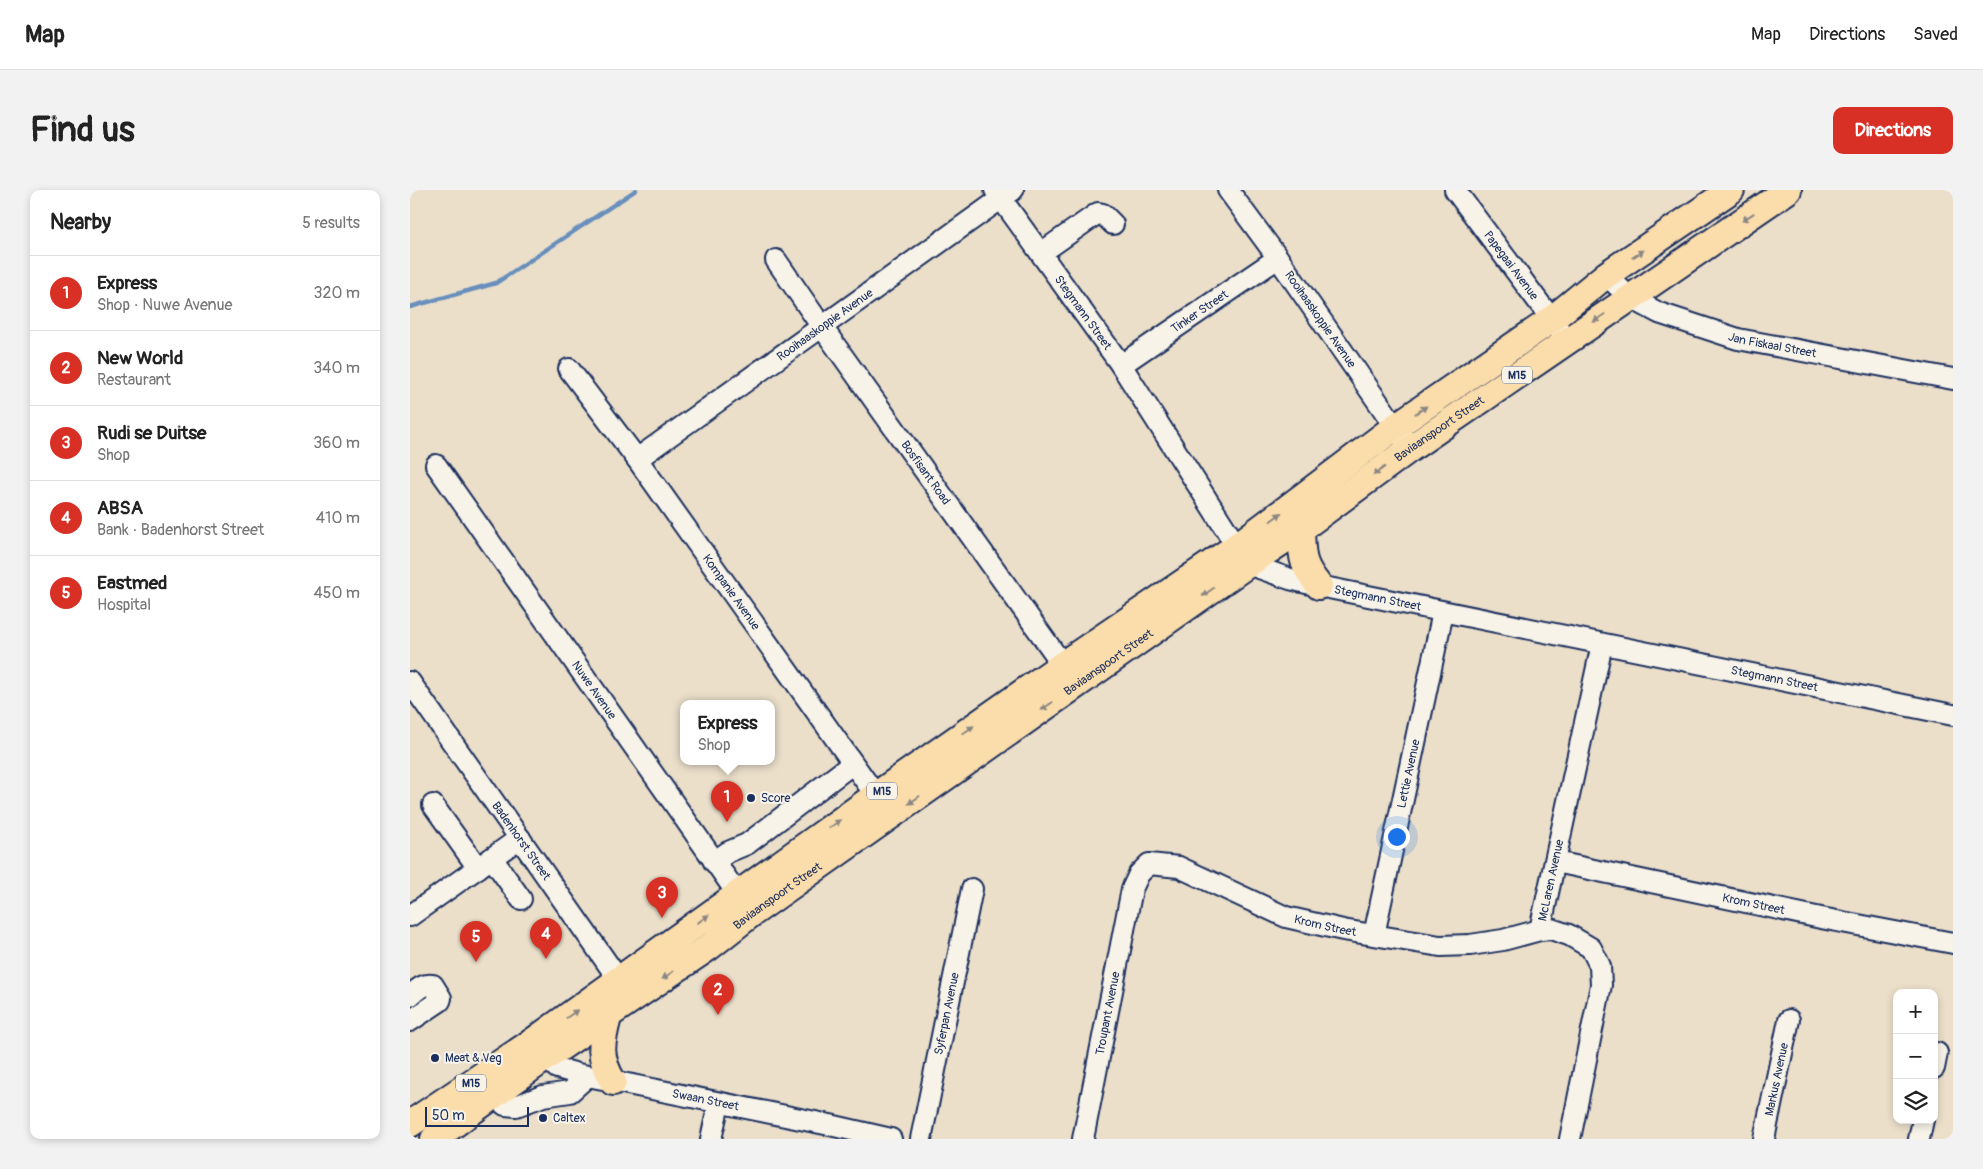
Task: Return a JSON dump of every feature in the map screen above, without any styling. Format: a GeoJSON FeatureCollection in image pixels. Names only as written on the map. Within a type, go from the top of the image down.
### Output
{"type":"FeatureCollection","features":[{"type":"Feature","properties":{"kind":"main road","name":"Baviaanspoort Street"},"geometry":{"type":"LineString","coordinates":[[1242,555],[1302,529],[1410,448],[1559,330],[1606,276],[1731,190]]}},
{"type":"Feature","properties":{"kind":"main road","name":"Baviaanspoort Street"},"geometry":{"type":"LineString","coordinates":[[421,1126],[538,1050],[627,989],[744,904],[875,796],[1069,675],[1242,555],[1395,427],[1559,330],[1629,298],[1788,190]]}},
{"type":"Feature","properties":{"kind":"main road"},"geometry":{"type":"LineString","coordinates":[[1302,529],[1302,558],[1305,567],[1319,586]]}},
{"type":"Feature","properties":{"kind":"main road","name":"Baviaanspoort Street"},"geometry":{"type":"LineString","coordinates":[[744,904],[891,816],[1069,675]]}},
{"type":"Feature","properties":{"kind":"main road","name":"Baviaanspoort Street"},"geometry":{"type":"LineString","coordinates":[[421,1126],[495,1096],[538,1050],[608,1017],[627,989]]}},
{"type":"Feature","properties":{"kind":"main road"},"geometry":{"type":"LineString","coordinates":[[608,1017],[602,1048],[604,1064],[613,1082]]}},
{"type":"Feature","properties":{"kind":"street","name":"Rooihaaskoppie Avenue"},"geometry":{"type":"LineString","coordinates":[[1228,190],[1278,258],[1410,448]]}},
{"type":"Feature","properties":{"kind":"street","name":"Papegaai Avenue"},"geometry":{"type":"LineString","coordinates":[[1455,190],[1559,330]]}},
{"type":"Feature","properties":{"kind":"street","name":"Rooihaaskoppie Avenue"},"geometry":{"type":"LineString","coordinates":[[637,459],[822,327],[1003,193]]}},
{"type":"Feature","properties":{"kind":"street","name":"Stegmann Street"},"geometry":{"type":"LineString","coordinates":[[1003,193],[1041,253],[1121,365],[1242,555],[1290,579],[1319,586],[1953,715]]}},
{"type":"Feature","properties":{"kind":"street"},"geometry":{"type":"LineString","coordinates":[[1041,253],[1098,213],[1103,214],[1113,224]]}},
{"type":"Feature","properties":{"kind":"street","name":"Tinker Street"},"geometry":{"type":"LineString","coordinates":[[1121,365],[1278,258]]}},
{"type":"Feature","properties":{"kind":"street","name":"Bosfisant Road"},"geometry":{"type":"LineString","coordinates":[[776,260],[1069,675]]}},
{"type":"Feature","properties":{"kind":"street","name":"Jan Fiskaal Street"},"geometry":{"type":"LineString","coordinates":[[1606,276],[1629,298],[1659,313],[1738,340],[1953,379]]}},
{"type":"Feature","properties":{"kind":"street","name":"Kompanie Avenue"},"geometry":{"type":"LineString","coordinates":[[569,369],[637,459],[852,764],[891,816]]}},
{"type":"Feature","properties":{"kind":"street","name":"Nuwe Avenue"},"geometry":{"type":"LineString","coordinates":[[436,465],[744,904]]}},
{"type":"Feature","properties":{"kind":"street","name":"Lettie Avenue"},"geometry":{"type":"LineString","coordinates":[[1374,935],[1443,612]]}},
{"type":"Feature","properties":{"kind":"street","name":"McLaren Avenue"},"geometry":{"type":"LineString","coordinates":[[1570,1139],[1602,985],[1600,966],[1591,948],[1570,935],[1551,929],[1540,930],[1602,644]]}},
{"type":"Feature","properties":{"kind":"street","name":"Badenhorst Street"},"geometry":{"type":"LineString","coordinates":[[410,682],[627,989]]}},
{"type":"Feature","properties":{"kind":"street"},"geometry":{"type":"LineString","coordinates":[[714,862],[728,852],[747,844],[852,764]]}},
{"type":"Feature","properties":{"kind":"street"},"geometry":{"type":"LineString","coordinates":[[433,806],[521,900]]}},
{"type":"Feature","properties":{"kind":"street"},"geometry":{"type":"LineString","coordinates":[[410,916],[520,838]]}},
{"type":"Feature","properties":{"kind":"street","name":"Krom Street"},"geometry":{"type":"LineString","coordinates":[[1556,862],[1821,918],[1953,943]]}},
{"type":"Feature","properties":{"kind":"street","name":"Krom Street"},"geometry":{"type":"LineString","coordinates":[[1132,889],[1139,874],[1149,864],[1179,867],[1286,917],[1374,935],[1440,946],[1470,945],[1503,940],[1540,930]]}},
{"type":"Feature","properties":{"kind":"street","name":"Syferpan Avenue"},"geometry":{"type":"LineString","coordinates":[[921,1139],[972,889]]}},
{"type":"Feature","properties":{"kind":"street","name":"Troupant Avenue"},"geometry":{"type":"LineString","coordinates":[[1083,1139],[1132,889]]}},
{"type":"Feature","properties":{"kind":"street"},"geometry":{"type":"LineString","coordinates":[[410,996],[428,984],[433,985],[441,998],[440,1001],[410,1021]]}},
{"type":"Feature","properties":{"kind":"street","name":"Markus Avenue"},"geometry":{"type":"LineString","coordinates":[[1764,1139],[1789,1020]]}},
{"type":"Feature","properties":{"kind":"street","name":"Swaan Street"},"geometry":{"type":"LineString","coordinates":[[538,1050],[557,1068],[588,1076],[719,1103],[829,1132],[891,1139]]}},
{"type":"Feature","properties":{"kind":"street"},"geometry":{"type":"LineString","coordinates":[[495,1096],[505,1104],[516,1106],[543,1096],[570,1092],[588,1076]]}},
{"type":"Feature","properties":{"kind":"street"},"geometry":{"type":"LineString","coordinates":[[711,1139],[719,1103]]}},
{"type":"Feature","properties":{"kind":"street"},"geometry":{"type":"LineString","coordinates":[[1919,1139],[1922,1124]]}},
{"type":"Feature","properties":{"kind":"waterway"},"geometry":{"type":"LineString","coordinates":[[410,307],[496,283],[636,190]]}},
{"type":"Feature","properties":{"kind":"place","name":"Score"},"geometry":{"type":"Point","coordinates":[751,798]}},
{"type":"Feature","properties":{"kind":"place","name":"Express"},"geometry":{"type":"Point","coordinates":[727,822]}},
{"type":"Feature","properties":{"kind":"place","name":"Rudi se Duitse"},"geometry":{"type":"Point","coordinates":[662,918]}},
{"type":"Feature","properties":{"kind":"place","name":"ABSA"},"geometry":{"type":"Point","coordinates":[546,959]}},
{"type":"Feature","properties":{"kind":"place","name":"Eastmed"},"geometry":{"type":"Point","coordinates":[476,962]}},
{"type":"Feature","properties":{"kind":"place","name":"New World"},"geometry":{"type":"Point","coordinates":[718,1015]}},
{"type":"Feature","properties":{"kind":"place","name":"Meat & Veg"},"geometry":{"type":"Point","coordinates":[435,1058]}},
{"type":"Feature","properties":{"kind":"place","name":"Caltex"},"geometry":{"type":"Point","coordinates":[543,1118]}}]}
